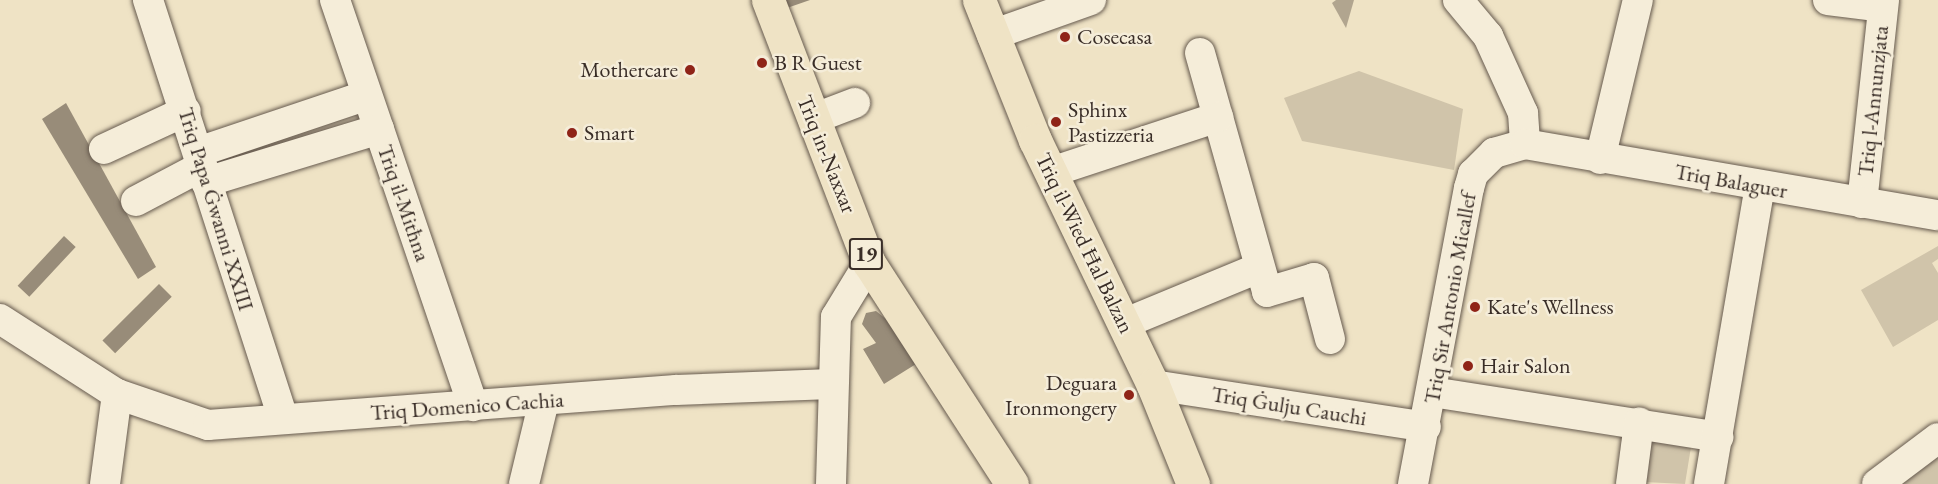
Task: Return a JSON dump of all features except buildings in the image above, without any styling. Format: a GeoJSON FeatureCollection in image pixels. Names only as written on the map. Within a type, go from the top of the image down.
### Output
{"type":"FeatureCollection","features":[{"type":"Feature","properties":{"kind":"main road","name":"Triq in-Naxxar"},"geometry":{"type":"LineString","coordinates":[[768,0],[869,263],[1012,484]]}},
{"type":"Feature","properties":{"kind":"main road","name":"Triq il-Wied Ħal Balzan"},"geometry":{"type":"LineString","coordinates":[[979,0],[1051,172],[1153,384],[1193,484]]}},
{"type":"Feature","properties":{"kind":"street","name":"Triq Papa Ġwanni XXIII"},"geometry":{"type":"LineString","coordinates":[[147,0],[186,111],[283,419]]}},
{"type":"Feature","properties":{"kind":"street","name":"Triq il-Mitħna"},"geometry":{"type":"LineString","coordinates":[[335,0],[473,406]]}},
{"type":"Feature","properties":{"kind":"street"},"geometry":{"type":"LineString","coordinates":[[992,35],[1091,0]]}},
{"type":"Feature","properties":{"kind":"street"},"geometry":{"type":"LineString","coordinates":[[1458,0],[1488,36],[1523,113],[1525,144]]}},
{"type":"Feature","properties":{"kind":"street"},"geometry":{"type":"LineString","coordinates":[[1600,159],[1638,0]]}},
{"type":"Feature","properties":{"kind":"street"},"geometry":{"type":"LineString","coordinates":[[1828,0],[1883,3]]}},
{"type":"Feature","properties":{"kind":"street","name":"Triq l-Annunzjata"},"geometry":{"type":"LineString","coordinates":[[1862,203],[1883,3]]}},
{"type":"Feature","properties":{"kind":"street"},"geometry":{"type":"LineString","coordinates":[[1200,53],[1267,292],[1314,278],[1330,339]]}},
{"type":"Feature","properties":{"kind":"street"},"geometry":{"type":"LineString","coordinates":[[136,201],[202,166],[367,95]]}},
{"type":"Feature","properties":{"kind":"street"},"geometry":{"type":"LineString","coordinates":[[813,119],[855,103]]}},
{"type":"Feature","properties":{"kind":"street"},"geometry":{"type":"LineString","coordinates":[[104,149],[186,111]]}},
{"type":"Feature","properties":{"kind":"street"},"geometry":{"type":"LineString","coordinates":[[1051,172],[1218,117]]}},
{"type":"Feature","properties":{"kind":"street"},"geometry":{"type":"LineString","coordinates":[[202,166],[379,129]]}},
{"type":"Feature","properties":{"kind":"street","name":"Triq Balaguer"},"geometry":{"type":"LineString","coordinates":[[1525,144],[1600,159],[1938,215]]}},
{"type":"Feature","properties":{"kind":"street","name":"Triq Sir Antonio Micallef"},"geometry":{"type":"LineString","coordinates":[[1413,484],[1426,427],[1473,174],[1494,153],[1525,144]]}},
{"type":"Feature","properties":{"kind":"street"},"geometry":{"type":"LineString","coordinates":[[1709,484],[1760,186]]}},
{"type":"Feature","properties":{"kind":"street"},"geometry":{"type":"LineString","coordinates":[[831,484],[831,384],[836,317],[869,263]]}},
{"type":"Feature","properties":{"kind":"street"},"geometry":{"type":"LineString","coordinates":[[1123,324],[1259,268]]}},
{"type":"Feature","properties":{"kind":"street","name":"Triq Domenico Cachia"},"geometry":{"type":"LineString","coordinates":[[0,319],[117,394],[208,425],[544,401],[831,384]]}},
{"type":"Feature","properties":{"kind":"street","name":"Triq Ġulju Cauchi"},"geometry":{"type":"LineString","coordinates":[[1153,384],[1426,427]]}},
{"type":"Feature","properties":{"kind":"street"},"geometry":{"type":"LineString","coordinates":[[1432,392],[1718,436]]}},
{"type":"Feature","properties":{"kind":"street"},"geometry":{"type":"LineString","coordinates":[[105,484],[117,394]]}},
{"type":"Feature","properties":{"kind":"street"},"geometry":{"type":"LineString","coordinates":[[524,484],[544,401]]}},
{"type":"Feature","properties":{"kind":"street"},"geometry":{"type":"LineString","coordinates":[[1631,484],[1639,423]]}},
{"type":"Feature","properties":{"kind":"street"},"geometry":{"type":"LineString","coordinates":[[1877,484],[1938,438]]}},
{"type":"Feature","properties":{"kind":"shaded area"},"geometry":{"type":"Polygon","coordinates":[[[1336,0],[1354,0],[1346,28],[1332,3],[1336,0]]]}},
{"type":"Feature","properties":{"kind":"shaded area"},"geometry":{"type":"Polygon","coordinates":[[[1359,71],[1463,109],[1454,170],[1302,141],[1284,98],[1359,71]]]}},
{"type":"Feature","properties":{"kind":"shaded area"},"geometry":{"type":"Polygon","coordinates":[[[1938,246],[1938,259],[1932,263],[1938,273],[1938,320],[1893,347],[1861,290],[1938,246]]]}},
{"type":"Feature","properties":{"kind":"shaded area"},"geometry":{"type":"Polygon","coordinates":[[[1652,440],[1691,447],[1685,484],[1644,482],[1652,440]]]}},
{"type":"Feature","properties":{"kind":"shaded area"},"geometry":{"type":"Polygon","coordinates":[[[1938,446],[1938,484],[1884,484],[1938,446]]]}},
{"type":"Feature","properties":{"kind":"place","name":"Cosecasa"},"geometry":{"type":"Point","coordinates":[1065,37]}},
{"type":"Feature","properties":{"kind":"place","name":"B R Guest"},"geometry":{"type":"Point","coordinates":[762,63]}},
{"type":"Feature","properties":{"kind":"place","name":"Mothercare"},"geometry":{"type":"Point","coordinates":[690,70]}},
{"type":"Feature","properties":{"kind":"place","name":"Sphinx Pastizzeria"},"geometry":{"type":"Point","coordinates":[1056,122]}},
{"type":"Feature","properties":{"kind":"place","name":"Smart"},"geometry":{"type":"Point","coordinates":[572,133]}},
{"type":"Feature","properties":{"kind":"place","name":"Kate's Wellness"},"geometry":{"type":"Point","coordinates":[1475,307]}},
{"type":"Feature","properties":{"kind":"place","name":"Hair Salon"},"geometry":{"type":"Point","coordinates":[1468,366]}},
{"type":"Feature","properties":{"kind":"place","name":"Deguara Ironmongery"},"geometry":{"type":"Point","coordinates":[1129,395]}}]}
